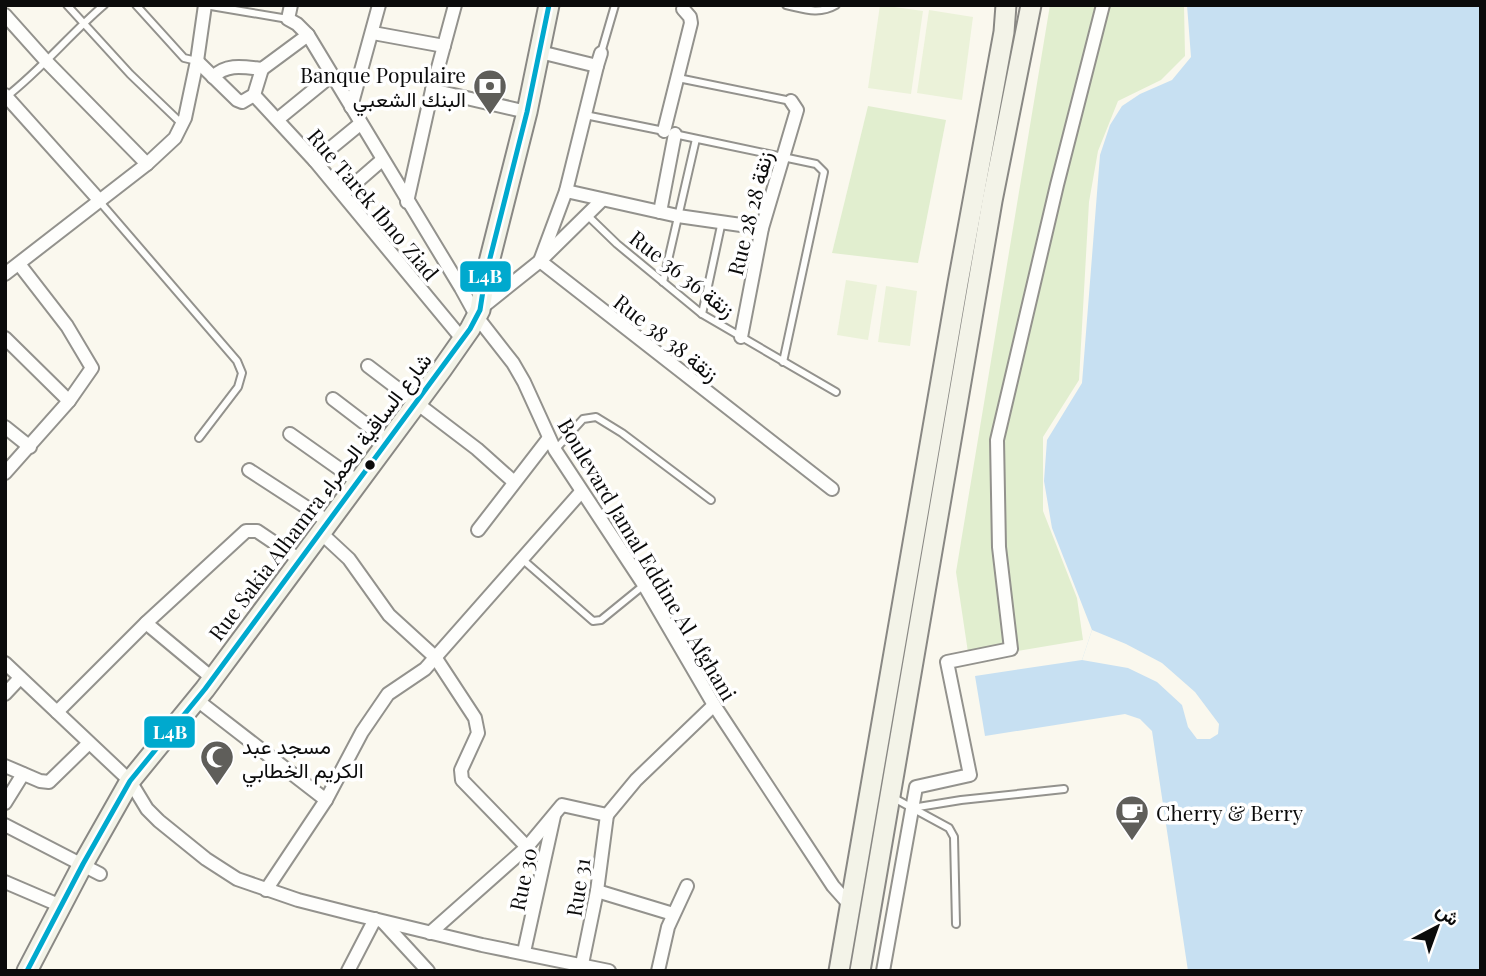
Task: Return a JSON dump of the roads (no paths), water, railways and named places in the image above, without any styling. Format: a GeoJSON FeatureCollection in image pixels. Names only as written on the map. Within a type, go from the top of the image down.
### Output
{"type":"FeatureCollection","features":[{"type":"Feature","properties":{"kind":"main road","name":"Rue Sakia Alhamra شارع الساقية الحمراء"},"geometry":{"type":"LineString","coordinates":[[27,971],[61,906],[91,869],[130,781],[197,700],[325,528],[463,340],[478,313],[527,112],[549,5]]}},
{"type":"Feature","properties":{"kind":"main road"},"geometry":{"type":"LineString","coordinates":[[839,971],[1004,32],[1006,5]]}},
{"type":"Feature","properties":{"kind":"main road"},"geometry":{"type":"LineString","coordinates":[[860,971],[992,201],[1031,5]]}},
{"type":"Feature","properties":{"kind":"street"},"geometry":{"type":"LineString","coordinates":[[288,19],[291,5]]}},
{"type":"Feature","properties":{"kind":"street"},"geometry":{"type":"LineString","coordinates":[[351,107],[379,5]]}},
{"type":"Feature","properties":{"kind":"street"},"geometry":{"type":"LineString","coordinates":[[407,202],[432,90],[455,5]]}},
{"type":"Feature","properties":{"kind":"street"},"geometry":{"type":"LineString","coordinates":[[883,971],[916,788],[970,775],[947,663],[1011,649],[999,547],[996,440],[1103,5]]}},
{"type":"Feature","properties":{"kind":"street"},"geometry":{"type":"LineString","coordinates":[[660,212],[678,78],[691,23],[688,13],[679,7]]}},
{"type":"Feature","properties":{"kind":"street"},"geometry":{"type":"LineString","coordinates":[[5,275],[147,164],[175,138],[183,125],[197,61],[202,8]]}},
{"type":"Feature","properties":{"kind":"street"},"geometry":{"type":"LineString","coordinates":[[5,15],[147,164]]}},
{"type":"Feature","properties":{"kind":"street","name":"Boulevard Jamal Eddine Al Afghani"},"geometry":{"type":"LineString","coordinates":[[288,19],[308,36],[407,202],[524,382],[552,444],[581,492],[644,584],[714,705],[833,886],[849,904]]}},
{"type":"Feature","properties":{"kind":"street"},"geometry":{"type":"LineString","coordinates":[[373,33],[444,46]]}},
{"type":"Feature","properties":{"kind":"street"},"geometry":{"type":"LineString","coordinates":[[197,61],[237,100],[245,102],[254,95],[262,69],[308,36]]}},
{"type":"Feature","properties":{"kind":"street"},"geometry":{"type":"LineString","coordinates":[[540,52],[599,60],[566,191],[540,261]]}},
{"type":"Feature","properties":{"kind":"street"},"geometry":{"type":"LineString","coordinates":[[213,78],[220,71],[239,67],[262,69]]}},
{"type":"Feature","properties":{"kind":"street"},"geometry":{"type":"LineString","coordinates":[[278,119],[332,75]]}},
{"type":"Feature","properties":{"kind":"street"},"geometry":{"type":"LineString","coordinates":[[432,90],[527,112]]}},
{"type":"Feature","properties":{"kind":"street","name":"Rue Tarek Ibno Ziad"},"geometry":{"type":"LineString","coordinates":[[254,95],[315,161],[463,340]]}},
{"type":"Feature","properties":{"kind":"street"},"geometry":{"type":"LineString","coordinates":[[6,96],[100,201]]}},
{"type":"Feature","properties":{"kind":"street","name":"Rue 28 زنقة 28"},"geometry":{"type":"LineString","coordinates":[[741,337],[762,228],[797,110],[791,101]]}},
{"type":"Feature","properties":{"kind":"street"},"geometry":{"type":"LineString","coordinates":[[315,161],[360,124]]}},
{"type":"Feature","properties":{"kind":"street"},"geometry":{"type":"LineString","coordinates":[[343,194],[382,160]]}},
{"type":"Feature","properties":{"kind":"street"},"geometry":{"type":"LineString","coordinates":[[566,191],[678,216],[762,228]]}},
{"type":"Feature","properties":{"kind":"street"},"geometry":{"type":"LineString","coordinates":[[478,313],[540,261],[602,200]]}},
{"type":"Feature","properties":{"kind":"street","name":"Rue 38 زنقة 38"},"geometry":{"type":"LineString","coordinates":[[540,261],[832,489]]}},
{"type":"Feature","properties":{"kind":"street"},"geometry":{"type":"LineString","coordinates":[[5,473],[69,401],[92,370],[92,365],[67,326],[19,264]]}},
{"type":"Feature","properties":{"kind":"street"},"geometry":{"type":"LineString","coordinates":[[5,338],[69,401]]}},
{"type":"Feature","properties":{"kind":"street"},"geometry":{"type":"LineString","coordinates":[[368,366],[477,449],[514,482]]}},
{"type":"Feature","properties":{"kind":"street"},"geometry":{"type":"LineString","coordinates":[[333,400],[388,442]]}},
{"type":"Feature","properties":{"kind":"street"},"geometry":{"type":"LineString","coordinates":[[5,427],[30,447]]}},
{"type":"Feature","properties":{"kind":"street"},"geometry":{"type":"LineString","coordinates":[[290,433],[358,482]]}},
{"type":"Feature","properties":{"kind":"street"},"geometry":{"type":"LineString","coordinates":[[478,530],[514,482],[552,444]]}},
{"type":"Feature","properties":{"kind":"street"},"geometry":{"type":"LineString","coordinates":[[249,470],[325,528],[389,615],[435,657],[477,724],[478,733],[461,770],[461,779],[527,847]]}},
{"type":"Feature","properties":{"kind":"street"},"geometry":{"type":"LineString","coordinates":[[266,890],[326,800],[362,732],[388,694],[415,676],[435,657],[581,492]]}},
{"type":"Feature","properties":{"kind":"street"},"geometry":{"type":"LineString","coordinates":[[57,712],[146,623],[237,538],[249,530],[257,531],[271,539],[300,560]]}},
{"type":"Feature","properties":{"kind":"street"},"geometry":{"type":"LineString","coordinates":[[146,623],[212,678]]}},
{"type":"Feature","properties":{"kind":"street"},"geometry":{"type":"LineString","coordinates":[[5,663],[130,781],[148,809],[206,859],[237,879],[266,890],[430,933],[609,971]]}},
{"type":"Feature","properties":{"kind":"street"},"geometry":{"type":"LineString","coordinates":[[5,694],[20,678]]}},
{"type":"Feature","properties":{"kind":"street"},"geometry":{"type":"LineString","coordinates":[[197,700],[326,800]]}},
{"type":"Feature","properties":{"kind":"street"},"geometry":{"type":"LineString","coordinates":[[430,933],[527,847],[564,804],[607,815],[636,780],[714,705]]}},
{"type":"Feature","properties":{"kind":"street"},"geometry":{"type":"LineString","coordinates":[[5,766],[49,782],[89,743]]}},
{"type":"Feature","properties":{"kind":"street"},"geometry":{"type":"LineString","coordinates":[[5,803],[23,774]]}},
{"type":"Feature","properties":{"kind":"street","name":"Rue 30"},"geometry":{"type":"LineString","coordinates":[[524,953],[555,813]]}},
{"type":"Feature","properties":{"kind":"street","name":"Rue 31"},"geometry":{"type":"LineString","coordinates":[[582,964],[597,891],[607,815]]}},
{"type":"Feature","properties":{"kind":"street"},"geometry":{"type":"LineString","coordinates":[[5,825],[91,869]]}},
{"type":"Feature","properties":{"kind":"street"},"geometry":{"type":"LineString","coordinates":[[5,882],[61,906]]}},
{"type":"Feature","properties":{"kind":"street"},"geometry":{"type":"LineString","coordinates":[[658,971],[673,915],[687,886]]}},
{"type":"Feature","properties":{"kind":"street"},"geometry":{"type":"LineString","coordinates":[[597,891],[673,915]]}},
{"type":"Feature","properties":{"kind":"street"},"geometry":{"type":"LineString","coordinates":[[348,971],[378,920]]}},
{"type":"Feature","properties":{"kind":"street"},"geometry":{"type":"LineString","coordinates":[[378,920],[428,971]]}},
{"type":"Feature","properties":{"kind":"street"},"geometry":{"type":"LineString","coordinates":[[544,971],[548,957]]}},
{"type":"Feature","properties":{"kind":"lane"},"geometry":{"type":"LineString","coordinates":[[67,5],[130,74],[183,125]]}},
{"type":"Feature","properties":{"kind":"lane"},"geometry":{"type":"LineString","coordinates":[[6,96],[47,62],[83,23],[104,5]]}},
{"type":"Feature","properties":{"kind":"lane"},"geometry":{"type":"LineString","coordinates":[[136,5],[184,58],[197,61]]}},
{"type":"Feature","properties":{"kind":"lane"},"geometry":{"type":"LineString","coordinates":[[599,60],[615,5]]}},
{"type":"Feature","properties":{"kind":"lane"},"geometry":{"type":"LineString","coordinates":[[786,5],[816,12],[836,5]]}},
{"type":"Feature","properties":{"kind":"lane"},"geometry":{"type":"LineString","coordinates":[[202,8],[288,19]]}},
{"type":"Feature","properties":{"kind":"lane"},"geometry":{"type":"LineString","coordinates":[[678,78],[791,101]]}},
{"type":"Feature","properties":{"kind":"lane"},"geometry":{"type":"LineString","coordinates":[[583,115],[816,164],[824,172],[783,362]]}},
{"type":"Feature","properties":{"kind":"lane"},"geometry":{"type":"LineString","coordinates":[[663,282],[696,139]]}},
{"type":"Feature","properties":{"kind":"lane"},"geometry":{"type":"LineString","coordinates":[[100,201],[237,361],[242,373],[238,387],[199,438]]}},
{"type":"Feature","properties":{"kind":"lane","name":"Rue 36 زنقة 36"},"geometry":{"type":"LineString","coordinates":[[587,215],[702,314],[836,393]]}},
{"type":"Feature","properties":{"kind":"lane"},"geometry":{"type":"LineString","coordinates":[[702,314],[722,222]]}},
{"type":"Feature","properties":{"kind":"lane"},"geometry":{"type":"LineString","coordinates":[[552,444],[583,419],[596,417],[622,433],[711,500]]}},
{"type":"Feature","properties":{"kind":"lane"},"geometry":{"type":"LineString","coordinates":[[522,559],[593,621],[601,620],[644,584]]}},
{"type":"Feature","properties":{"kind":"lane"},"geometry":{"type":"LineString","coordinates":[[912,808],[1064,789]]}},
{"type":"Feature","properties":{"kind":"lane"},"geometry":{"type":"LineString","coordinates":[[890,796],[949,828],[954,837],[956,924]]}},
{"type":"Feature","properties":{"kind":"water"},"geometry":{"type":"Polygon","coordinates":[[[1187,5],[1481,5],[1481,971],[1188,971],[1152,731],[1140,719],[1125,714],[985,736],[975,676],[1082,660],[1092,630],[1052,528],[1044,481],[1047,440],[1082,383],[1100,155],[1110,125],[1122,106],[1140,94],[1172,80],[1191,57],[1187,5]]]}},
{"type":"Feature","properties":{"kind":"place","name":"Banque Populaire البنك الشعبي"},"geometry":{"type":"Point","coordinates":[490,116]}},
{"type":"Feature","properties":{"kind":"place","name":"مسجد عبد الكريم الخطابي"},"geometry":{"type":"Point","coordinates":[217,787]}},
{"type":"Feature","properties":{"kind":"place","name":"Cherry & Berry"},"geometry":{"type":"Point","coordinates":[1132,842]}}]}
